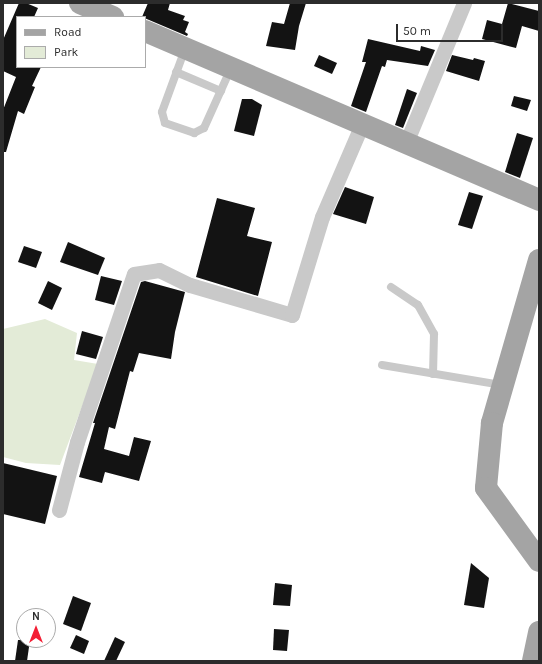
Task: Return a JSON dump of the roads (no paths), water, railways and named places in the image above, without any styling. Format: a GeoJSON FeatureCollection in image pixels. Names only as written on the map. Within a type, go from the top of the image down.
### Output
{"type":"FeatureCollection","features":[{"type":"Feature","properties":{"kind":"main road"},"geometry":{"type":"LineString","coordinates":[[80,3],[111,16]]}},
{"type":"Feature","properties":{"kind":"main road"},"geometry":{"type":"LineString","coordinates":[[146,31],[539,200]]}},
{"type":"Feature","properties":{"kind":"main road"},"geometry":{"type":"LineString","coordinates":[[539,260],[492,423],[486,488],[539,561]]}},
{"type":"Feature","properties":{"kind":"main road"},"geometry":{"type":"LineString","coordinates":[[534,661],[539,632]]}},
{"type":"Feature","properties":{"kind":"street"},"geometry":{"type":"LineString","coordinates":[[406,143],[464,3]]}},
{"type":"Feature","properties":{"kind":"street"},"geometry":{"type":"LineString","coordinates":[[59,510],[77,442],[134,274],[159,270],[190,285],[292,315],[322,217],[362,124]]}},
{"type":"Feature","properties":{"kind":"lane"},"geometry":{"type":"LineString","coordinates":[[185,48],[162,112],[165,123],[194,133],[204,128],[231,68]]}},
{"type":"Feature","properties":{"kind":"lane"},"geometry":{"type":"LineString","coordinates":[[176,72],[221,91]]}},
{"type":"Feature","properties":{"kind":"lane"},"geometry":{"type":"LineString","coordinates":[[391,287],[418,305],[434,334],[433,374]]}},
{"type":"Feature","properties":{"kind":"lane"},"geometry":{"type":"LineString","coordinates":[[382,365],[503,386]]}}]}
